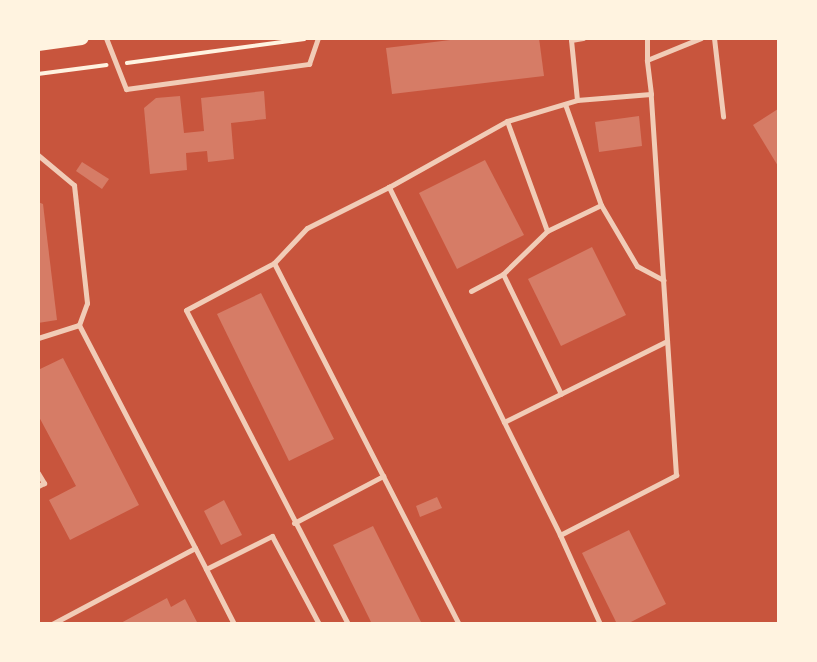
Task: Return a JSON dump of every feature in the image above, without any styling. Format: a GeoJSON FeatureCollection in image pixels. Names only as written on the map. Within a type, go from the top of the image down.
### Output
{"type":"FeatureCollection","features":[{"type":"Feature","properties":{"kind":"main road"},"geometry":{"type":"LineString","coordinates":[[38,44],[82,38]]}},
{"type":"Feature","properties":{"kind":"lane"},"geometry":{"type":"LineString","coordinates":[[106,38],[126,89],[309,64],[318,38]]}},
{"type":"Feature","properties":{"kind":"lane"},"geometry":{"type":"LineString","coordinates":[[577,100],[571,40],[583,38]]}},
{"type":"Feature","properties":{"kind":"lane"},"geometry":{"type":"LineString","coordinates":[[560,536],[676,475],[647,38]]}},
{"type":"Feature","properties":{"kind":"lane"},"geometry":{"type":"LineString","coordinates":[[648,60],[701,38]]}},
{"type":"Feature","properties":{"kind":"lane"},"geometry":{"type":"LineString","coordinates":[[714,38],[723,116]]}},
{"type":"Feature","properties":{"kind":"lane"},"geometry":{"type":"LineString","coordinates":[[348,624],[186,310],[274,263],[307,228],[389,187],[507,121],[577,100],[651,94]]}},
{"type":"Feature","properties":{"kind":"lane"},"geometry":{"type":"LineString","coordinates":[[565,104],[601,205],[637,266],[663,280]]}},
{"type":"Feature","properties":{"kind":"lane"},"geometry":{"type":"LineString","coordinates":[[507,121],[547,231]]}},
{"type":"Feature","properties":{"kind":"lane"},"geometry":{"type":"LineString","coordinates":[[38,155],[74,185],[86,303],[79,325],[234,624]]}},
{"type":"Feature","properties":{"kind":"lane"},"geometry":{"type":"LineString","coordinates":[[389,187],[560,536],[600,624]]}},
{"type":"Feature","properties":{"kind":"lane"},"geometry":{"type":"LineString","coordinates":[[471,291],[503,274],[547,231],[601,205]]}},
{"type":"Feature","properties":{"kind":"lane"},"geometry":{"type":"LineString","coordinates":[[274,263],[460,624]]}},
{"type":"Feature","properties":{"kind":"lane"},"geometry":{"type":"LineString","coordinates":[[503,274],[561,394]]}},
{"type":"Feature","properties":{"kind":"lane"},"geometry":{"type":"LineString","coordinates":[[38,338],[79,325]]}},
{"type":"Feature","properties":{"kind":"lane"},"geometry":{"type":"LineString","coordinates":[[504,422],[667,341]]}},
{"type":"Feature","properties":{"kind":"lane"},"geometry":{"type":"LineString","coordinates":[[38,472],[44,484],[38,486]]}},
{"type":"Feature","properties":{"kind":"lane"},"geometry":{"type":"LineString","coordinates":[[294,523],[383,476]]}},
{"type":"Feature","properties":{"kind":"lane"},"geometry":{"type":"LineString","coordinates":[[206,569],[272,536],[319,624]]}},
{"type":"Feature","properties":{"kind":"lane"},"geometry":{"type":"LineString","coordinates":[[52,624],[195,547]]}},
{"type":"Feature","properties":{"kind":"path"},"geometry":{"type":"LineString","coordinates":[[38,74],[310,38]]}},
{"type":"Feature","properties":{"kind":"building"},"geometry":{"type":"Polygon","coordinates":[[[466,38],[539,38],[544,76],[392,94],[386,48],[466,38]]]}},
{"type":"Feature","properties":{"kind":"building"},"geometry":{"type":"Polygon","coordinates":[[[264,91],[266,119],[231,123],[234,159],[208,162],[207,151],[186,153],[187,170],[150,174],[144,108],[156,98],[180,96],[184,133],[204,131],[201,98],[264,91]]]}},
{"type":"Feature","properties":{"kind":"building"},"geometry":{"type":"Polygon","coordinates":[[[778,109],[778,166],[753,125],[778,109]]]}},
{"type":"Feature","properties":{"kind":"building"},"geometry":{"type":"Polygon","coordinates":[[[639,116],[642,146],[599,152],[595,122],[639,116]]]}},
{"type":"Feature","properties":{"kind":"building"},"geometry":{"type":"Polygon","coordinates":[[[485,160],[524,235],[457,269],[419,193],[485,160]]]}},
{"type":"Feature","properties":{"kind":"building"},"geometry":{"type":"Polygon","coordinates":[[[82,162],[109,179],[102,189],[76,171],[82,162]]]}},
{"type":"Feature","properties":{"kind":"building"},"geometry":{"type":"Polygon","coordinates":[[[38,202],[43,204],[57,320],[38,323],[38,202]]]}},
{"type":"Feature","properties":{"kind":"building"},"geometry":{"type":"Polygon","coordinates":[[[592,247],[626,315],[561,346],[528,279],[592,247]]]}},
{"type":"Feature","properties":{"kind":"building"},"geometry":{"type":"Polygon","coordinates":[[[261,293],[334,439],[289,461],[217,314],[261,293]]]}},
{"type":"Feature","properties":{"kind":"building"},"geometry":{"type":"Polygon","coordinates":[[[63,358],[139,505],[70,540],[49,500],[76,486],[38,415],[38,370],[63,358]]]}},
{"type":"Feature","properties":{"kind":"building"},"geometry":{"type":"Polygon","coordinates":[[[437,497],[442,508],[420,517],[416,506],[437,497]]]}},
{"type":"Feature","properties":{"kind":"building"},"geometry":{"type":"Polygon","coordinates":[[[224,500],[242,535],[221,545],[204,511],[224,500]]]}},
{"type":"Feature","properties":{"kind":"building"},"geometry":{"type":"Polygon","coordinates":[[[373,526],[422,624],[372,624],[333,545],[373,526]]]}},
{"type":"Feature","properties":{"kind":"building"},"geometry":{"type":"Polygon","coordinates":[[[629,530],[666,604],[627,624],[617,624],[582,553],[629,530]]]}},
{"type":"Feature","properties":{"kind":"building"},"geometry":{"type":"Polygon","coordinates":[[[167,598],[171,607],[185,599],[198,624],[119,624],[167,598]]]}}]}
